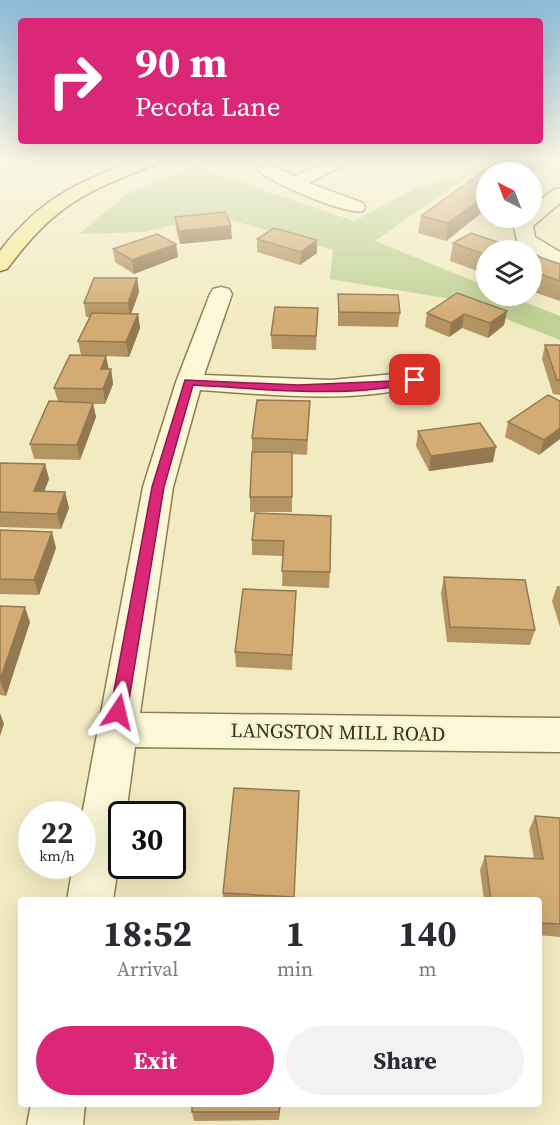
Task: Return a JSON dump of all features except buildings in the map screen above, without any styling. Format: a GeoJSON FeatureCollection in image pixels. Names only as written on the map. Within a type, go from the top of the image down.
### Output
{"type":"FeatureCollection","features":[{"type":"Feature","properties":{"kind":"main road"},"geometry":{"type":"LineString","coordinates":[[0,265],[21,238],[46,212]]}},
{"type":"Feature","properties":{"kind":"street"},"geometry":{"type":"LineString","coordinates":[[537,212],[523,224],[525,240],[560,261]]}},
{"type":"Feature","properties":{"kind":"street"},"geometry":{"type":"LineString","coordinates":[[90,897],[116,730],[158,487],[189,382],[221,294]]}},
{"type":"Feature","properties":{"kind":"street"},"geometry":{"type":"LineString","coordinates":[[189,382],[298,388],[393,384],[415,380]]}},
{"type":"Feature","properties":{"kind":"street","name":"LANGSTON MILL ROAD"},"geometry":{"type":"LineString","coordinates":[[116,730],[560,735]]}},
{"type":"Feature","properties":{"kind":"street"},"geometry":{"type":"LineString","coordinates":[[55,1125],[58,1107]]}},
{"type":"Feature","properties":{"kind":"green space"},"geometry":{"type":"Polygon","coordinates":[[[105,212],[329,212],[354,221],[370,212],[416,212],[375,241],[476,282],[476,306],[534,306],[560,316],[560,340],[457,300],[330,279],[333,250],[232,220],[189,221],[144,232],[79,234],[105,212]]]}},
{"type":"Feature","properties":{"kind":"route"},"geometry":{"type":"LineString","coordinates":[[118,712],[146,544],[158,487],[189,382],[298,388],[393,384],[415,380]]}}]}
